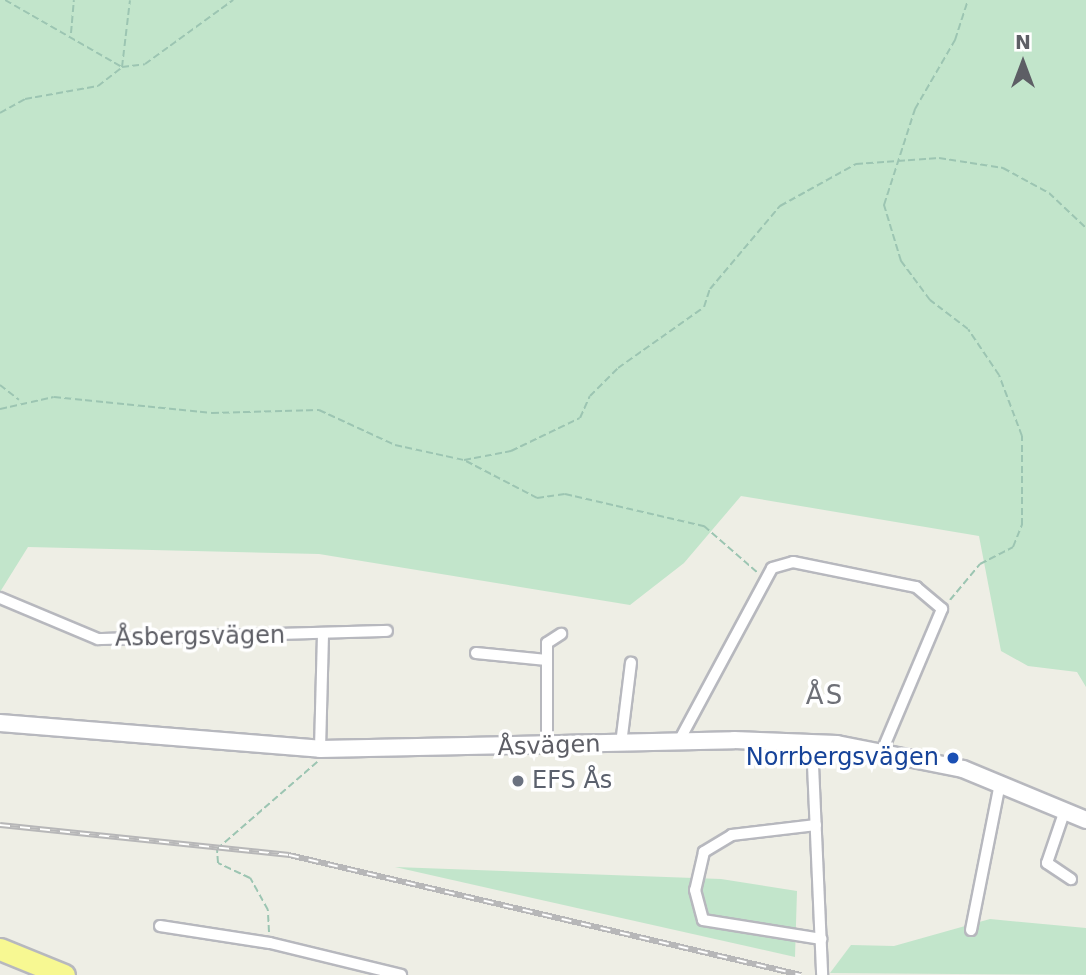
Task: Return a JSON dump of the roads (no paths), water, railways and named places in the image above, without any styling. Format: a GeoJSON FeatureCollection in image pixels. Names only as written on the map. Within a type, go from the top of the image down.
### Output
{"type":"FeatureCollection","features":[{"type":"Feature","properties":{"kind":"highway"},"geometry":{"type":"LineString","coordinates":[[0,948],[64,975]]}},
{"type":"Feature","properties":{"kind":"highway"},"geometry":{"type":"LineString","coordinates":[[0,964],[26,975]]}},
{"type":"Feature","properties":{"kind":"street"},"geometry":{"type":"LineString","coordinates":[[679,741],[766,578],[778,562],[819,567],[916,587],[942,609],[883,749]]}},
{"type":"Feature","properties":{"kind":"street","name":"Åsbergsvägen"},"geometry":{"type":"LineString","coordinates":[[0,598],[97,639],[323,635],[387,631]]}},
{"type":"Feature","properties":{"kind":"street"},"geometry":{"type":"LineString","coordinates":[[547,746],[547,643],[561,634]]}},
{"type":"Feature","properties":{"kind":"street"},"geometry":{"type":"LineString","coordinates":[[320,749],[323,635]]}},
{"type":"Feature","properties":{"kind":"street"},"geometry":{"type":"LineString","coordinates":[[475,653],[547,660]]}},
{"type":"Feature","properties":{"kind":"street"},"geometry":{"type":"LineString","coordinates":[[621,744],[631,663]]}},
{"type":"Feature","properties":{"kind":"street","name":"Åsvägen"},"geometry":{"type":"LineString","coordinates":[[0,723],[320,749],[679,741],[812,742],[883,749],[1000,784],[1086,820]]}},
{"type":"Feature","properties":{"kind":"street"},"geometry":{"type":"LineString","coordinates":[[812,742],[822,975]]}},
{"type":"Feature","properties":{"kind":"street"},"geometry":{"type":"LineString","coordinates":[[971,930],[1000,784]]}},
{"type":"Feature","properties":{"kind":"street"},"geometry":{"type":"LineString","coordinates":[[1065,810],[1047,863],[1071,879]]}},
{"type":"Feature","properties":{"kind":"street"},"geometry":{"type":"LineString","coordinates":[[816,825],[732,835],[704,852],[695,890],[703,920],[821,939]]}},
{"type":"Feature","properties":{"kind":"street"},"geometry":{"type":"LineString","coordinates":[[160,926],[270,943],[401,975]]}},
{"type":"Feature","properties":{"kind":"railway"},"geometry":{"type":"LineString","coordinates":[[0,825],[289,855],[801,975]]}},
{"type":"Feature","properties":{"kind":"place","name":"Norrbergsvägen"},"geometry":{"type":"Point","coordinates":[953,758]}},
{"type":"Feature","properties":{"kind":"place","name":"EFS Ås"},"geometry":{"type":"Point","coordinates":[518,781]}},
{"type":"Feature","properties":{"kind":"district","name":"ÅS"},"geometry":{"type":"Point","coordinates":[825,696]}}]}
